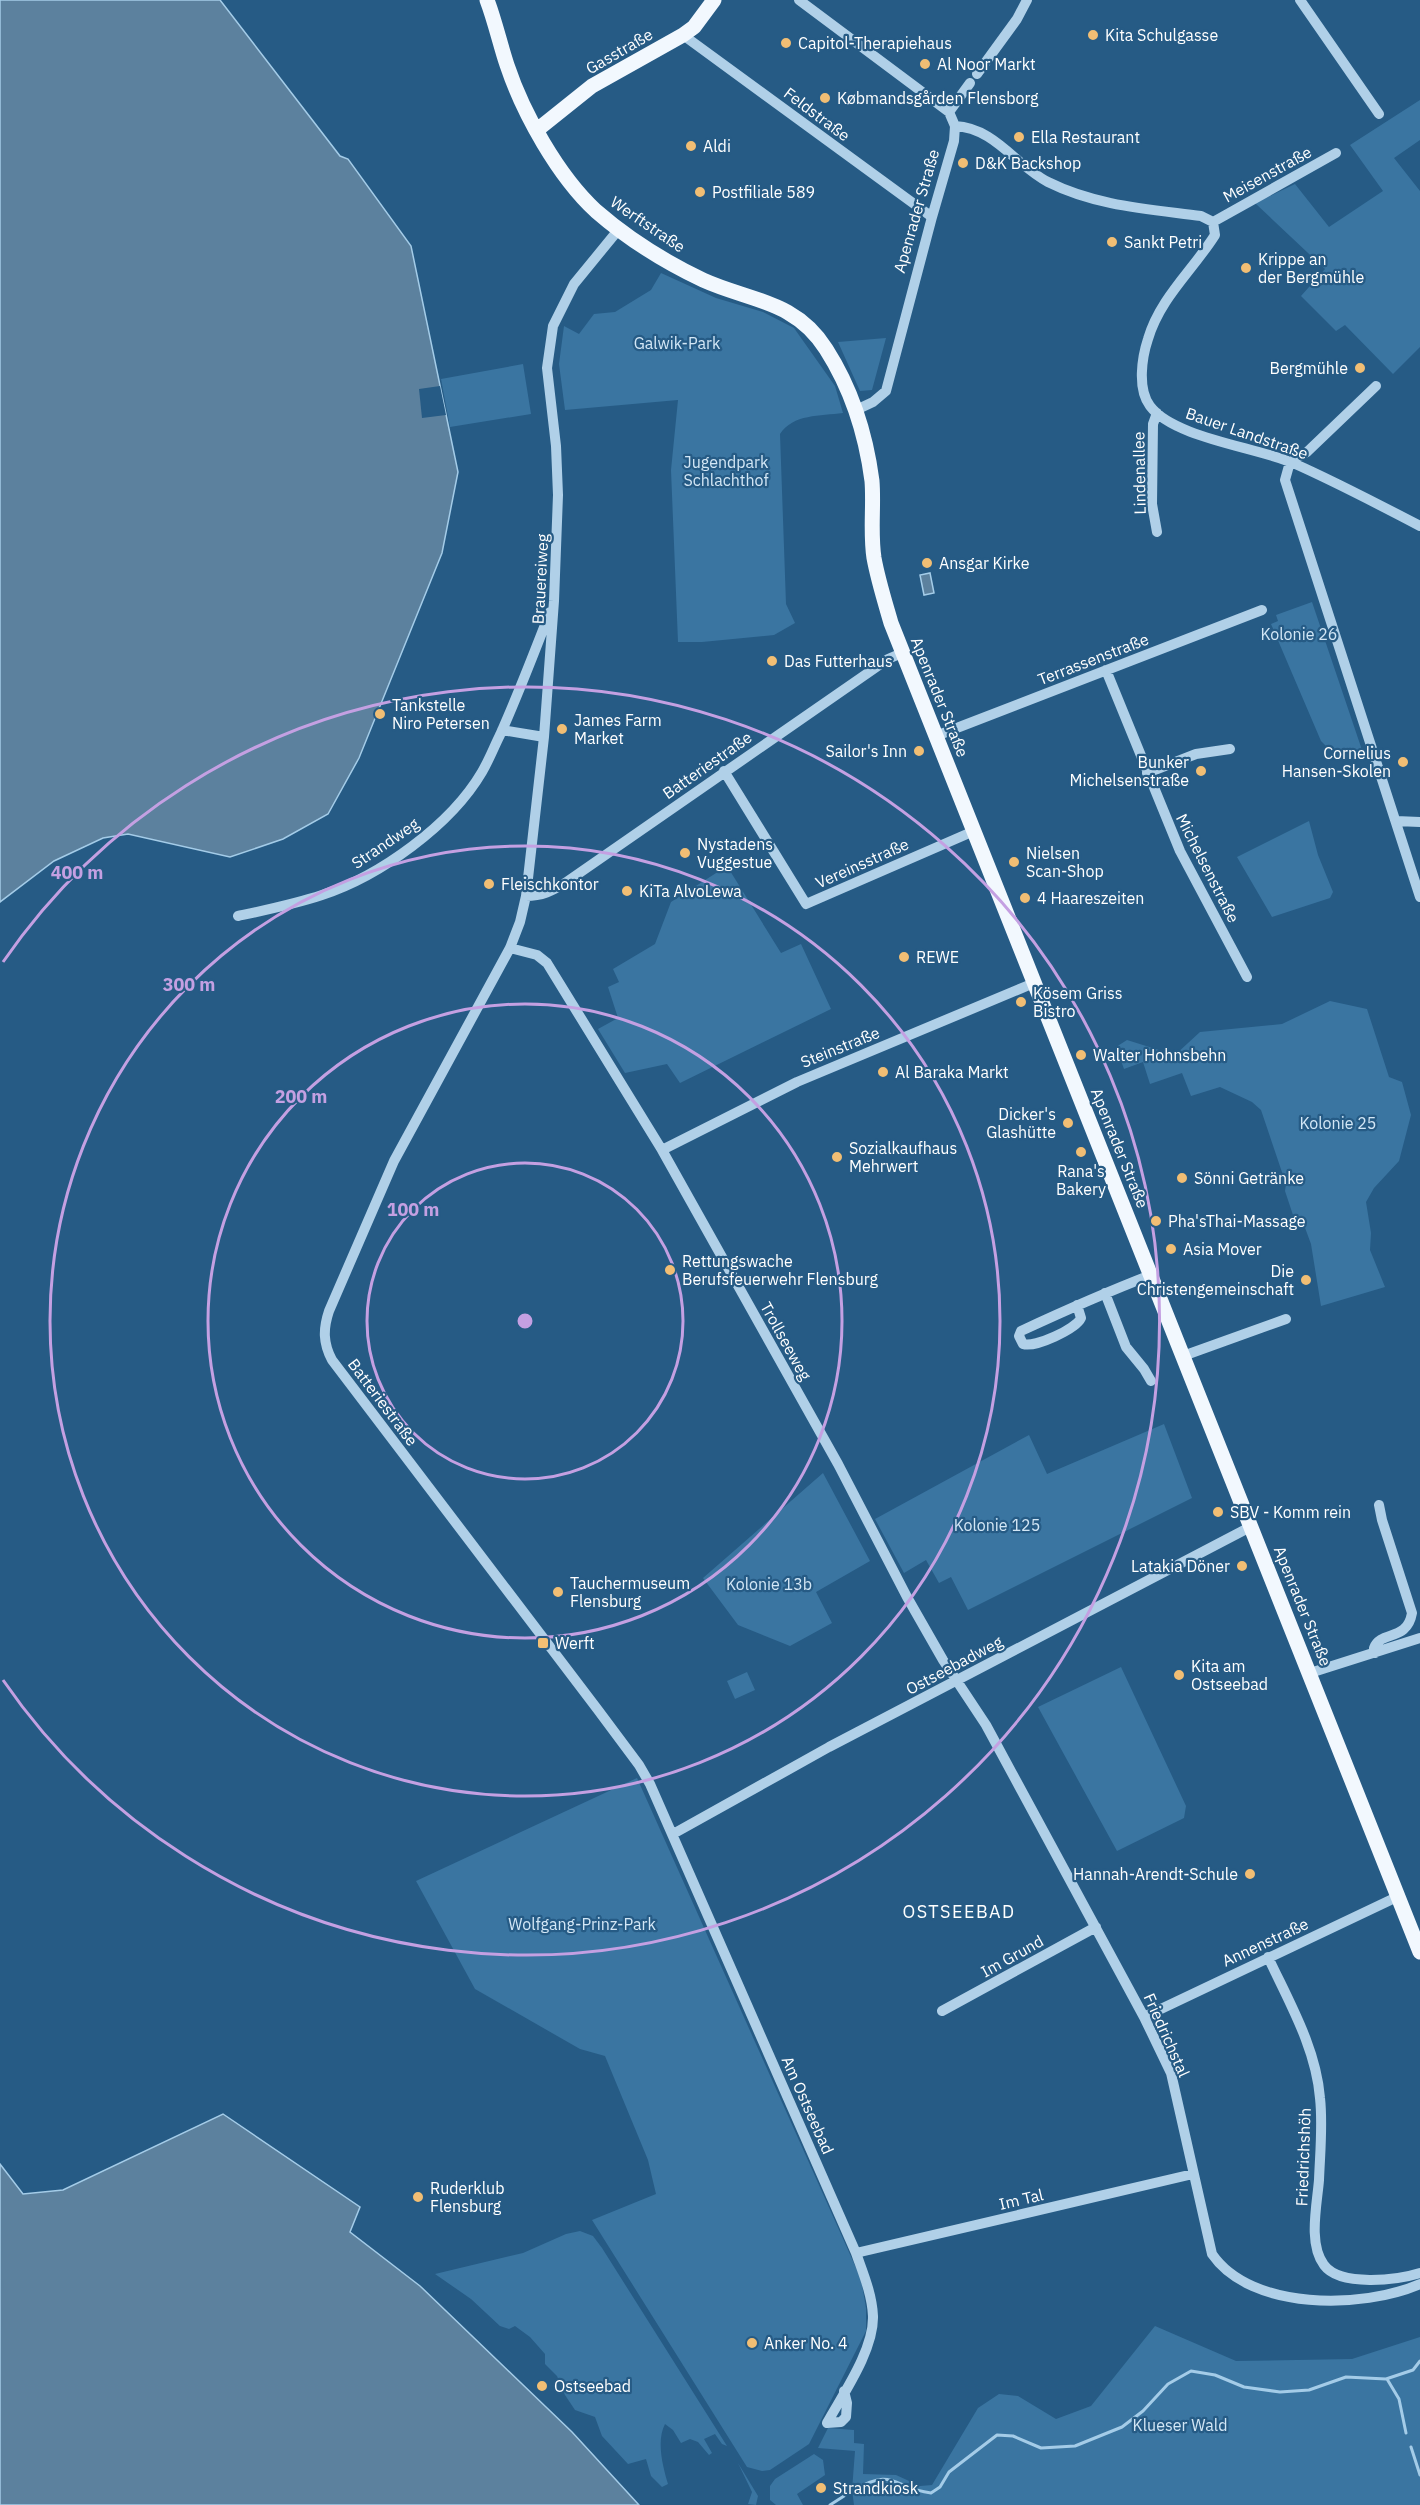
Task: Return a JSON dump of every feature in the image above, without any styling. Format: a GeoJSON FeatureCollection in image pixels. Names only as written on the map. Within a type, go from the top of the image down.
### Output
{"type":"FeatureCollection","features":[{"type":"Feature","properties":{"kind":"main road","name":"Werftstraße"},"geometry":{"type":"LineString","coordinates":[[487,0],[507,66],[537,130],[574,185],[594,209],[619,230],[650,250],[705,280],[777,305],[795,317],[826,348],[856,410]]}},
{"type":"Feature","properties":{"kind":"main road","name":"Gasstraße"},"geometry":{"type":"LineString","coordinates":[[537,130],[592,87],[684,35],[694,27],[714,0]]}},
{"type":"Feature","properties":{"kind":"main road","name":"Apenrader Straße"},"geometry":{"type":"LineString","coordinates":[[856,410],[865,441],[872,482],[874,557],[891,623],[1420,1952]]}},
{"type":"Feature","properties":{"kind":"street"},"geometry":{"type":"LineString","coordinates":[[799,0],[949,112],[955,126],[970,127],[984,133],[1035,175],[1082,197],[1106,203],[1201,216],[1213,222],[1215,236],[1176,285],[1148,337],[1143,360],[1144,393],[1148,404],[1157,413]]}},
{"type":"Feature","properties":{"kind":"street"},"geometry":{"type":"LineString","coordinates":[[949,112],[1017,19],[1027,0]]}},
{"type":"Feature","properties":{"kind":"street"},"geometry":{"type":"LineString","coordinates":[[1300,0],[1379,114]]}},
{"type":"Feature","properties":{"kind":"street","name":"Feldstraße"},"geometry":{"type":"LineString","coordinates":[[684,35],[932,217]]}},
{"type":"Feature","properties":{"kind":"street","name":"Apenrader Straße"},"geometry":{"type":"LineString","coordinates":[[856,410],[873,402],[886,391],[954,141],[955,126]]}},
{"type":"Feature","properties":{"kind":"street","name":"Meisenstraße"},"geometry":{"type":"LineString","coordinates":[[1213,222],[1336,153]]}},
{"type":"Feature","properties":{"kind":"street","name":"Brauereiweg"},"geometry":{"type":"LineString","coordinates":[[510,948],[520,922],[526,896],[543,737],[554,601],[557,472],[547,368],[554,326],[574,284],[619,230]]}},
{"type":"Feature","properties":{"kind":"street"},"geometry":{"type":"LineString","coordinates":[[1376,386],[1307,452],[1290,462],[1285,480],[1420,897]]}},
{"type":"Feature","properties":{"kind":"street","name":"Bauer Landstraße"},"geometry":{"type":"LineString","coordinates":[[1157,413],[1187,430],[1290,462],[1420,526]]}},
{"type":"Feature","properties":{"kind":"street","name":"Lindenallee"},"geometry":{"type":"LineString","coordinates":[[1157,413],[1153,424],[1152,504],[1157,532]]}},
{"type":"Feature","properties":{"kind":"street","name":"Strandweg"},"geometry":{"type":"LineString","coordinates":[[238,916],[323,895],[363,877],[416,843],[456,805],[482,772],[502,730],[554,601]]}},
{"type":"Feature","properties":{"kind":"street","name":"Terrassenstraße"},"geometry":{"type":"LineString","coordinates":[[936,736],[1262,610]]}},
{"type":"Feature","properties":{"kind":"street","name":"Batteriestraße"},"geometry":{"type":"LineString","coordinates":[[526,896],[538,896],[550,892],[565,883],[724,771],[888,659],[902,652]]}},
{"type":"Feature","properties":{"kind":"street","name":"Michelsenstraße"},"geometry":{"type":"LineString","coordinates":[[1106,670],[1180,851],[1247,977]]}},
{"type":"Feature","properties":{"kind":"street"},"geometry":{"type":"LineString","coordinates":[[502,730],[543,737]]}},
{"type":"Feature","properties":{"kind":"street"},"geometry":{"type":"LineString","coordinates":[[1147,773],[1196,754],[1230,749]]}},
{"type":"Feature","properties":{"kind":"street","name":"Vereinsstraße"},"geometry":{"type":"LineString","coordinates":[[724,771],[806,904],[974,831]]}},
{"type":"Feature","properties":{"kind":"street"},"geometry":{"type":"LineString","coordinates":[[1396,821],[1420,822]]}},
{"type":"Feature","properties":{"kind":"street","name":"Batteriestraße"},"geometry":{"type":"LineString","coordinates":[[510,948],[386,1178],[328,1311],[324,1338],[326,1350],[639,1765],[673,1834]]}},
{"type":"Feature","properties":{"kind":"street","name":"Trollseeweg"},"geometry":{"type":"LineString","coordinates":[[510,948],[537,955],[547,963],[662,1150],[838,1464],[907,1598],[943,1660],[958,1680]]}},
{"type":"Feature","properties":{"kind":"street","name":"Steinstraße"},"geometry":{"type":"LineString","coordinates":[[662,1150],[772,1093],[1034,983]]}},
{"type":"Feature","properties":{"kind":"street"},"geometry":{"type":"LineString","coordinates":[[1077,1305],[1081,1318],[1074,1326],[1033,1346],[1023,1344],[1019,1336],[1021,1331],[1077,1305],[1151,1275]]}},
{"type":"Feature","properties":{"kind":"street"},"geometry":{"type":"LineString","coordinates":[[1105,1293],[1126,1347],[1151,1381]]}},
{"type":"Feature","properties":{"kind":"street"},"geometry":{"type":"LineString","coordinates":[[1183,1356],[1286,1319]]}},
{"type":"Feature","properties":{"kind":"street"},"geometry":{"type":"LineString","coordinates":[[1375,1653],[1374,1648],[1377,1641],[1402,1632],[1411,1621],[1412,1613],[1379,1505]]}},
{"type":"Feature","properties":{"kind":"street","name":"Ostseebadweg"},"geometry":{"type":"LineString","coordinates":[[673,1834],[829,1747],[1252,1526]]}},
{"type":"Feature","properties":{"kind":"street"},"geometry":{"type":"LineString","coordinates":[[1310,1673],[1420,1638]]}},
{"type":"Feature","properties":{"kind":"street","name":"Friedrichstal"},"geometry":{"type":"LineString","coordinates":[[958,1680],[986,1725],[1144,2017],[1171,2073],[1212,2254],[1223,2268],[1243,2283],[1279,2296],[1343,2301],[1372,2299],[1420,2284]]}},
{"type":"Feature","properties":{"kind":"street","name":"Am Ostseebad"},"geometry":{"type":"LineString","coordinates":[[673,1834],[856,2253],[869,2291],[873,2316],[871,2334],[844,2391]]}},
{"type":"Feature","properties":{"kind":"street","name":"Annenstraße"},"geometry":{"type":"LineString","coordinates":[[1144,2017],[1399,1896]]}},
{"type":"Feature","properties":{"kind":"street","name":"Im Grund"},"geometry":{"type":"LineString","coordinates":[[942,2011],[1096,1928]]}},
{"type":"Feature","properties":{"kind":"street","name":"Friedrichshöh"},"geometry":{"type":"LineString","coordinates":[[1268,1957],[1306,2038],[1320,2097],[1321,2121],[1315,2235],[1318,2253],[1324,2266],[1344,2277],[1362,2280],[1384,2280],[1420,2273]]}},
{"type":"Feature","properties":{"kind":"street","name":"Im Tal"},"geometry":{"type":"LineString","coordinates":[[856,2253],[1193,2174]]}},
{"type":"Feature","properties":{"kind":"green space"},"geometry":{"type":"Polygon","coordinates":[[[1420,100],[1420,140],[1394,158],[1420,191],[1420,347],[1393,374],[1345,325],[1336,331],[1301,296],[1325,269],[1255,203],[1295,184],[1329,227],[1383,191],[1350,145],[1420,100]]]}},
{"type":"Feature","properties":{"kind":"green space"},"geometry":{"type":"Polygon","coordinates":[[[661,273],[716,298],[763,312],[794,328],[835,386],[843,413],[800,419],[785,427],[780,434],[786,604],[795,623],[774,635],[678,642],[671,470],[678,400],[565,410],[559,364],[564,326],[579,334],[594,314],[615,312],[651,290],[661,273]]]}},
{"type":"Feature","properties":{"kind":"green space"},"geometry":{"type":"Polygon","coordinates":[[[886,338],[872,390],[860,391],[838,342],[886,338]]]}},
{"type":"Feature","properties":{"kind":"green space"},"geometry":{"type":"Polygon","coordinates":[[[523,364],[531,414],[450,427],[441,379],[523,364]]]}},
{"type":"Feature","properties":{"kind":"green space","name":"Kolonie 26"},"geometry":{"type":"Polygon","coordinates":[[[1312,602],[1363,753],[1340,760],[1321,741],[1271,624],[1278,621],[1276,615],[1312,602]]]}},
{"type":"Feature","properties":{"kind":"green space"},"geometry":{"type":"Polygon","coordinates":[[[1309,821],[1318,855],[1333,892],[1330,898],[1272,917],[1237,857],[1309,821]]]}},
{"type":"Feature","properties":{"kind":"green space"},"geometry":{"type":"Polygon","coordinates":[[[727,866],[781,953],[801,944],[831,1009],[680,1083],[667,1064],[625,1073],[598,1029],[618,1018],[608,987],[619,982],[613,969],[655,944],[671,902],[727,866]]]}},
{"type":"Feature","properties":{"kind":"green space","name":"Kolonie 25"},"geometry":{"type":"Polygon","coordinates":[[[1330,1001],[1367,1009],[1389,1077],[1402,1082],[1411,1115],[1399,1161],[1374,1188],[1366,1202],[1371,1233],[1370,1250],[1385,1287],[1321,1306],[1311,1244],[1304,1225],[1297,1227],[1285,1191],[1286,1184],[1261,1110],[1252,1102],[1220,1087],[1191,1096],[1182,1073],[1150,1084],[1143,1062],[1124,1069],[1116,1047],[1127,1040],[1175,1055],[1200,1032],[1282,1024],[1330,1001]]]}},
{"type":"Feature","properties":{"kind":"green space","name":"Kolonie 125"},"geometry":{"type":"Polygon","coordinates":[[[1164,1424],[1192,1498],[968,1610],[951,1577],[939,1583],[926,1560],[904,1573],[875,1519],[1029,1435],[1047,1474],[1164,1424]]]}},
{"type":"Feature","properties":{"kind":"green space","name":"Kolonie 13b"},"geometry":{"type":"Polygon","coordinates":[[[823,1473],[870,1561],[816,1592],[832,1623],[790,1646],[738,1625],[703,1578],[823,1473]]]}},
{"type":"Feature","properties":{"kind":"green space"},"geometry":{"type":"Polygon","coordinates":[[[1121,1667],[1186,1806],[1184,1818],[1117,1851],[1038,1707],[1121,1667]]]}},
{"type":"Feature","properties":{"kind":"green space"},"geometry":{"type":"Polygon","coordinates":[[[747,1672],[755,1690],[735,1699],[727,1681],[747,1672]]]}},
{"type":"Feature","properties":{"kind":"green space","name":"Wolfgang-Prinz-Park"},"geometry":{"type":"Polygon","coordinates":[[[637,1778],[861,2279],[866,2308],[866,2331],[809,2444],[770,2470],[762,2471],[747,2467],[592,2220],[656,2194],[648,2160],[605,2056],[580,2049],[475,1989],[416,1881],[637,1778]]]}},
{"type":"Feature","properties":{"kind":"green space"},"geometry":{"type":"Polygon","coordinates":[[[580,2231],[593,2236],[602,2248],[727,2446],[722,2444],[715,2434],[704,2439],[712,2453],[709,2455],[698,2442],[690,2439],[681,2443],[673,2430],[665,2424],[661,2446],[662,2462],[668,2484],[662,2487],[651,2476],[646,2459],[628,2464],[602,2436],[595,2417],[575,2410],[565,2395],[557,2376],[545,2364],[545,2354],[530,2337],[515,2326],[509,2329],[500,2326],[471,2299],[435,2274],[523,2253],[566,2234],[580,2231]]]}},
{"type":"Feature","properties":{"kind":"green space","name":"Klueser Wald"},"geometry":{"type":"Polygon","coordinates":[[[1155,2326],[1236,2361],[1352,2359],[1420,2337],[1420,2505],[854,2505],[852,2490],[855,2451],[818,2448],[828,2428],[854,2430],[854,2443],[864,2444],[863,2474],[896,2475],[920,2486],[932,2485],[978,2408],[999,2394],[1018,2396],[1056,2419],[1091,2406],[1155,2326]]]}},
{"type":"Feature","properties":{"kind":"green space"},"geometry":{"type":"Polygon","coordinates":[[[814,2454],[823,2460],[825,2475],[797,2494],[803,2505],[776,2505],[770,2500],[770,2486],[775,2479],[814,2454]]]}},
{"type":"Feature","properties":{"kind":"green space"},"geometry":{"type":"Polygon","coordinates":[[[738,2463],[758,2496],[756,2505],[748,2504],[752,2492],[738,2463]]]}},
{"type":"Feature","properties":{"kind":"shaded area"},"geometry":{"type":"Polygon","coordinates":[[[0,0],[220,0],[340,156],[348,159],[411,246],[458,472],[442,553],[359,758],[328,814],[283,839],[230,857],[128,834],[103,838],[54,861],[0,902],[0,0]]]}},
{"type":"Feature","properties":{"kind":"shaded area"},"geometry":{"type":"Polygon","coordinates":[[[930,573],[934,593],[924,595],[920,575],[930,573]]]}},
{"type":"Feature","properties":{"kind":"shaded area"},"geometry":{"type":"Polygon","coordinates":[[[223,2114],[360,2207],[350,2232],[420,2286],[572,2432],[639,2505],[0,2505],[0,2164],[23,2194],[63,2190],[223,2114]]]}},
{"type":"Feature","properties":{"kind":"pier"},"geometry":{"type":"Polygon","coordinates":[[[440,386],[446,415],[422,418],[419,389],[440,386]]]}},
{"type":"Feature","properties":{"kind":"waterway"},"geometry":{"type":"LineString","coordinates":[[852,2491],[877,2480],[886,2479],[931,2493],[940,2487],[949,2472],[997,2435],[1013,2436],[1041,2448],[1075,2446],[1122,2427],[1143,2411],[1168,2384],[1191,2371],[1215,2375],[1244,2387],[1280,2392],[1309,2390],[1346,2377],[1386,2379],[1413,2370],[1420,2361]]}},
{"type":"Feature","properties":{"kind":"waterway"},"geometry":{"type":"LineString","coordinates":[[1387,2379],[1399,2399],[1406,2433]]}},
{"type":"Feature","properties":{"kind":"waterway"},"geometry":{"type":"LineString","coordinates":[[1411,2447],[1420,2475]]}},
{"type":"Feature","properties":{"kind":"waterway"},"geometry":{"type":"LineString","coordinates":[[830,2505],[844,2496]]}},
{"type":"Feature","properties":{"kind":"place","name":"Kita Schulgasse"},"geometry":{"type":"Point","coordinates":[1093,35]}},
{"type":"Feature","properties":{"kind":"place","name":"Capitol-Therapiehaus"},"geometry":{"type":"Point","coordinates":[786,43]}},
{"type":"Feature","properties":{"kind":"place","name":"Al Noor Markt"},"geometry":{"type":"Point","coordinates":[925,64]}},
{"type":"Feature","properties":{"kind":"place","name":"Købmandsgården Flensborg"},"geometry":{"type":"Point","coordinates":[825,98]}},
{"type":"Feature","properties":{"kind":"place","name":"Ella Restaurant"},"geometry":{"type":"Point","coordinates":[1019,137]}},
{"type":"Feature","properties":{"kind":"place","name":"Aldi"},"geometry":{"type":"Point","coordinates":[691,146]}},
{"type":"Feature","properties":{"kind":"place","name":"D&K Backshop"},"geometry":{"type":"Point","coordinates":[963,163]}},
{"type":"Feature","properties":{"kind":"place","name":"Postfiliale 589"},"geometry":{"type":"Point","coordinates":[700,192]}},
{"type":"Feature","properties":{"kind":"place","name":"Sankt Petri"},"geometry":{"type":"Point","coordinates":[1112,242]}},
{"type":"Feature","properties":{"kind":"place","name":"Krippe an der Bergmühle"},"geometry":{"type":"Point","coordinates":[1246,268]}},
{"type":"Feature","properties":{"kind":"place","name":"Bergmühle"},"geometry":{"type":"Point","coordinates":[1360,368]}},
{"type":"Feature","properties":{"kind":"place","name":"Ansgar Kirke"},"geometry":{"type":"Point","coordinates":[927,563]}},
{"type":"Feature","properties":{"kind":"place","name":"Das Futterhaus"},"geometry":{"type":"Point","coordinates":[772,661]}},
{"type":"Feature","properties":{"kind":"place","name":"Tankstelle Niro Petersen"},"geometry":{"type":"Point","coordinates":[380,714]}},
{"type":"Feature","properties":{"kind":"place","name":"James Farm Market"},"geometry":{"type":"Point","coordinates":[562,729]}},
{"type":"Feature","properties":{"kind":"place","name":"Sailor's Inn"},"geometry":{"type":"Point","coordinates":[919,751]}},
{"type":"Feature","properties":{"kind":"place","name":"Cornelius Hansen-Skolen"},"geometry":{"type":"Point","coordinates":[1403,762]}},
{"type":"Feature","properties":{"kind":"place","name":"Bunker Michelsenstraße"},"geometry":{"type":"Point","coordinates":[1201,771]}},
{"type":"Feature","properties":{"kind":"place","name":"Nystadens Vuggestue"},"geometry":{"type":"Point","coordinates":[685,853]}},
{"type":"Feature","properties":{"kind":"place","name":"Nielsen Scan-Shop"},"geometry":{"type":"Point","coordinates":[1014,862]}},
{"type":"Feature","properties":{"kind":"place","name":"Fleischkontor"},"geometry":{"type":"Point","coordinates":[489,884]}},
{"type":"Feature","properties":{"kind":"place","name":"KiTa AlvoLewa"},"geometry":{"type":"Point","coordinates":[627,891]}},
{"type":"Feature","properties":{"kind":"place","name":"4 Haareszeiten"},"geometry":{"type":"Point","coordinates":[1025,898]}},
{"type":"Feature","properties":{"kind":"place","name":"REWE"},"geometry":{"type":"Point","coordinates":[904,957]}},
{"type":"Feature","properties":{"kind":"place","name":"Kösem Griss Bistro"},"geometry":{"type":"Point","coordinates":[1021,1002]}},
{"type":"Feature","properties":{"kind":"place","name":"Walter Hohnsbehn"},"geometry":{"type":"Point","coordinates":[1081,1055]}},
{"type":"Feature","properties":{"kind":"place","name":"Al Baraka Markt"},"geometry":{"type":"Point","coordinates":[883,1072]}},
{"type":"Feature","properties":{"kind":"place","name":"Dicker's Glashütte"},"geometry":{"type":"Point","coordinates":[1068,1123]}},
{"type":"Feature","properties":{"kind":"place","name":"Rana's Bakery"},"geometry":{"type":"Point","coordinates":[1081,1152]}},
{"type":"Feature","properties":{"kind":"place","name":"Sozialkaufhaus Mehrwert"},"geometry":{"type":"Point","coordinates":[837,1157]}},
{"type":"Feature","properties":{"kind":"place","name":"Sönni Getränke"},"geometry":{"type":"Point","coordinates":[1182,1178]}},
{"type":"Feature","properties":{"kind":"place","name":"Pha'sThai-Massage"},"geometry":{"type":"Point","coordinates":[1156,1221]}},
{"type":"Feature","properties":{"kind":"place","name":"Asia Mover"},"geometry":{"type":"Point","coordinates":[1171,1249]}},
{"type":"Feature","properties":{"kind":"place","name":"Rettungswache Berufsfeuerwehr Flensburg"},"geometry":{"type":"Point","coordinates":[670,1270]}},
{"type":"Feature","properties":{"kind":"place","name":"Die Christengemeinschaft"},"geometry":{"type":"Point","coordinates":[1306,1280]}},
{"type":"Feature","properties":{"kind":"place","name":"SBV - Komm rein"},"geometry":{"type":"Point","coordinates":[1218,1512]}},
{"type":"Feature","properties":{"kind":"place","name":"Latakia Döner"},"geometry":{"type":"Point","coordinates":[1242,1566]}},
{"type":"Feature","properties":{"kind":"place","name":"Tauchermuseum Flensburg"},"geometry":{"type":"Point","coordinates":[558,1592]}},
{"type":"Feature","properties":{"kind":"place","name":"Werft"},"geometry":{"type":"Point","coordinates":[543,1643]}},
{"type":"Feature","properties":{"kind":"place","name":"Kita am Ostseebad"},"geometry":{"type":"Point","coordinates":[1179,1675]}},
{"type":"Feature","properties":{"kind":"place","name":"Hannah-Arendt-Schule"},"geometry":{"type":"Point","coordinates":[1250,1874]}},
{"type":"Feature","properties":{"kind":"place","name":"Ruderklub Flensburg"},"geometry":{"type":"Point","coordinates":[418,2197]}},
{"type":"Feature","properties":{"kind":"place","name":"Anker No. 4"},"geometry":{"type":"Point","coordinates":[752,2343]}},
{"type":"Feature","properties":{"kind":"place","name":"Ostseebad"},"geometry":{"type":"Point","coordinates":[542,2386]}},
{"type":"Feature","properties":{"kind":"place","name":"Strandkiosk"},"geometry":{"type":"Point","coordinates":[821,2488]}},
{"type":"Feature","properties":{"kind":"district","name":"OSTSEEBAD"},"geometry":{"type":"Point","coordinates":[959,1912]}},
{"type":"Feature","properties":{"kind":"park label","name":"Galwik-Park"},"geometry":{"type":"Point","coordinates":[677,343]}},
{"type":"Feature","properties":{"kind":"park label","name":"Jugendpark Schlachthof"},"geometry":{"type":"Point","coordinates":[726,471]}}]}
